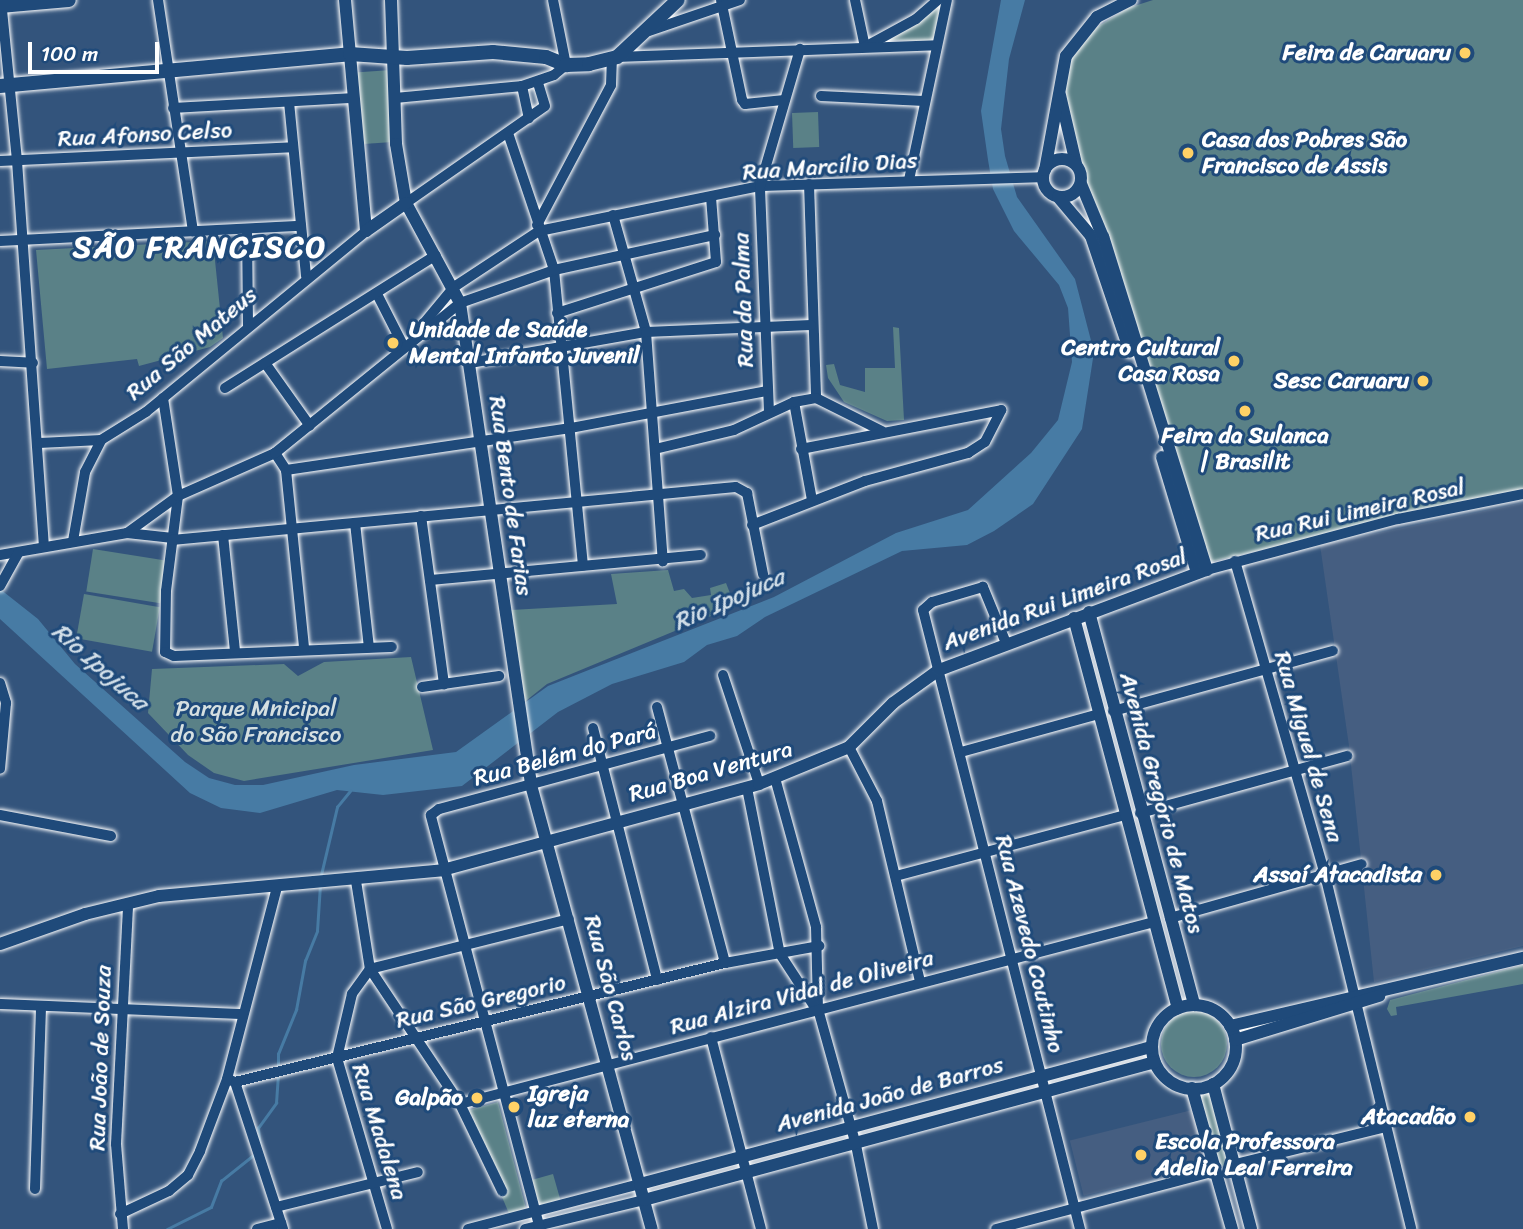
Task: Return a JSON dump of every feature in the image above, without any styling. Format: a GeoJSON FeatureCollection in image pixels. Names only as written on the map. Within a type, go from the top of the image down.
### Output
{"type":"FeatureCollection","features":[{"type":"Feature","properties":{"kind":"main road"},"geometry":{"type":"LineString","coordinates":[[1,4],[69,0]]}},
{"type":"Feature","properties":{"kind":"main road"},"geometry":{"type":"LineString","coordinates":[[5,85],[350,54],[393,57],[494,52],[547,57],[566,65],[615,58],[649,31],[678,0]]}},
{"type":"Feature","properties":{"kind":"street"},"geometry":{"type":"LineString","coordinates":[[158,0],[193,231]]}},
{"type":"Feature","properties":{"kind":"street"},"geometry":{"type":"LineString","coordinates":[[345,0],[366,231]]}},
{"type":"Feature","properties":{"kind":"street"},"geometry":{"type":"LineString","coordinates":[[391,0],[395,98],[406,203]]}},
{"type":"Feature","properties":{"kind":"street"},"geometry":{"type":"LineString","coordinates":[[395,98],[538,83],[566,65],[553,0]]}},
{"type":"Feature","properties":{"kind":"street"},"geometry":{"type":"LineString","coordinates":[[649,31],[722,3],[740,0]]}},
{"type":"Feature","properties":{"kind":"street"},"geometry":{"type":"LineString","coordinates":[[855,0],[865,47]]}},
{"type":"Feature","properties":{"kind":"street"},"geometry":{"type":"LineString","coordinates":[[865,47],[916,19],[938,0]]}},
{"type":"Feature","properties":{"kind":"street"},"geometry":{"type":"LineString","coordinates":[[909,180],[947,0]]}},
{"type":"Feature","properties":{"kind":"street"},"geometry":{"type":"LineString","coordinates":[[1131,0],[1084,29],[1066,56],[1059,81],[1044,173],[1047,189],[1058,197],[1091,236],[1101,260],[1202,572]]}},
{"type":"Feature","properties":{"kind":"street"},"geometry":{"type":"LineString","coordinates":[[722,3],[734,51],[740,93],[745,104],[782,100]]}},
{"type":"Feature","properties":{"kind":"street"},"geometry":{"type":"LineString","coordinates":[[1,4],[5,85],[17,161],[33,363],[44,547]]}},
{"type":"Feature","properties":{"kind":"street"},"geometry":{"type":"LineString","coordinates":[[406,343],[454,286],[538,228],[611,85],[615,58],[734,51],[937,45]]}},
{"type":"Feature","properties":{"kind":"street","name":"Rua da Palma"},"geometry":{"type":"LineString","coordinates":[[769,411],[763,328],[760,187],[782,100],[800,49]]}},
{"type":"Feature","properties":{"kind":"street"},"geometry":{"type":"LineString","coordinates":[[1059,81],[1081,184],[1103,237],[1202,572]]}},
{"type":"Feature","properties":{"kind":"street"},"geometry":{"type":"LineString","coordinates":[[522,86],[529,118],[545,106],[538,83]]}},
{"type":"Feature","properties":{"kind":"street"},"geometry":{"type":"LineString","coordinates":[[821,96],[924,101]]}},
{"type":"Feature","properties":{"kind":"street"},"geometry":{"type":"LineString","coordinates":[[173,108],[354,98]]}},
{"type":"Feature","properties":{"kind":"street"},"geometry":{"type":"LineString","coordinates":[[289,102],[306,276]]}},
{"type":"Feature","properties":{"kind":"street","name":"Rua São Mateus"},"geometry":{"type":"LineString","coordinates":[[73,541],[85,472],[101,440],[163,398],[306,276],[529,118]]}},
{"type":"Feature","properties":{"kind":"street"},"geometry":{"type":"LineString","coordinates":[[508,133],[554,270],[583,566]]}},
{"type":"Feature","properties":{"kind":"street","name":"Rua Afonso Celso"},"geometry":{"type":"LineString","coordinates":[[0,162],[293,147]]}},
{"type":"Feature","properties":{"kind":"street"},"geometry":{"type":"LineString","coordinates":[[1044,173],[1059,159],[1076,164]]}},
{"type":"Feature","properties":{"kind":"street","name":"Rua Marcílio Dias"},"geometry":{"type":"LineString","coordinates":[[538,228],[760,187],[1018,178],[1044,173]]}},
{"type":"Feature","properties":{"kind":"street"},"geometry":{"type":"LineString","coordinates":[[809,184],[811,325],[816,398]]}},
{"type":"Feature","properties":{"kind":"street"},"geometry":{"type":"LineString","coordinates":[[1058,197],[1074,193],[1081,184]]}},
{"type":"Feature","properties":{"kind":"street"},"geometry":{"type":"LineString","coordinates":[[557,313],[635,290],[718,260],[710,197]]}},
{"type":"Feature","properties":{"kind":"street","name":"Rua Bento de Farias"},"geometry":{"type":"LineString","coordinates":[[406,203],[454,286],[460,303],[484,442],[499,573],[526,758]]}},
{"type":"Feature","properties":{"kind":"street"},"geometry":{"type":"LineString","coordinates":[[613,215],[646,332],[663,561]]}},
{"type":"Feature","properties":{"kind":"street"},"geometry":{"type":"LineString","coordinates":[[0,242],[300,226]]}},
{"type":"Feature","properties":{"kind":"street"},"geometry":{"type":"LineString","coordinates":[[247,229],[248,326]]}},
{"type":"Feature","properties":{"kind":"street"},"geometry":{"type":"LineString","coordinates":[[127,533],[178,496],[275,453],[406,343],[460,303],[554,270],[715,234]]}},
{"type":"Feature","properties":{"kind":"street"},"geometry":{"type":"LineString","coordinates":[[225,388],[436,255]]}},
{"type":"Feature","properties":{"kind":"street"},"geometry":{"type":"LineString","coordinates":[[377,294],[406,343]]}},
{"type":"Feature","properties":{"kind":"street"},"geometry":{"type":"LineString","coordinates":[[470,363],[646,332],[811,325]]}},
{"type":"Feature","properties":{"kind":"street"},"geometry":{"type":"LineString","coordinates":[[0,361],[33,363]]}},
{"type":"Feature","properties":{"kind":"street"},"geometry":{"type":"LineString","coordinates":[[265,363],[310,426]]}},
{"type":"Feature","properties":{"kind":"street"},"geometry":{"type":"LineString","coordinates":[[286,470],[571,428],[767,391]]}},
{"type":"Feature","properties":{"kind":"street"},"geometry":{"type":"LineString","coordinates":[[163,398],[178,496],[165,652],[174,656],[304,648],[392,647]]}},
{"type":"Feature","properties":{"kind":"street"},"geometry":{"type":"LineString","coordinates":[[655,449],[734,430],[769,411],[816,398],[882,431]]}},
{"type":"Feature","properties":{"kind":"street"},"geometry":{"type":"LineString","coordinates":[[794,402],[812,500]]}},
{"type":"Feature","properties":{"kind":"street"},"geometry":{"type":"LineString","coordinates":[[752,525],[812,500],[968,453],[985,442],[1001,410],[882,431],[801,449]]}},
{"type":"Feature","properties":{"kind":"street"},"geometry":{"type":"LineString","coordinates":[[38,443],[101,440]]}},
{"type":"Feature","properties":{"kind":"street"},"geometry":{"type":"LineString","coordinates":[[275,453],[286,470],[289,529],[304,648]]}},
{"type":"Feature","properties":{"kind":"street"},"geometry":{"type":"LineString","coordinates":[[0,555],[127,533],[173,539],[745,489],[763,574]]}},
{"type":"Feature","properties":{"kind":"street","name":"Rua Rui Limeira Rosal"},"geometry":{"type":"LineString","coordinates":[[1202,572],[1398,519],[1523,494]]}},
{"type":"Feature","properties":{"kind":"street"},"geometry":{"type":"LineString","coordinates":[[421,516],[444,684]]}},
{"type":"Feature","properties":{"kind":"street"},"geometry":{"type":"LineString","coordinates":[[355,523],[369,646]]}},
{"type":"Feature","properties":{"kind":"street"},"geometry":{"type":"LineString","coordinates":[[223,535],[235,652]]}},
{"type":"Feature","properties":{"kind":"street"},"geometry":{"type":"LineString","coordinates":[[2,584],[18,553]]}},
{"type":"Feature","properties":{"kind":"street"},"geometry":{"type":"LineString","coordinates":[[430,580],[663,561],[701,555]]}},
{"type":"Feature","properties":{"kind":"street","name":"Rua Miguel de Sena"},"geometry":{"type":"LineString","coordinates":[[1235,561],[1325,875],[1353,1000],[1411,1229]]}},
{"type":"Feature","properties":{"kind":"street","name":"Avenida Rui Limeira Rosal"},"geometry":{"type":"LineString","coordinates":[[939,670],[1202,572]]}},
{"type":"Feature","properties":{"kind":"street","name":"Rua Azevedo Coutinho"},"geometry":{"type":"LineString","coordinates":[[1006,643],[988,591],[976,588],[944,598],[927,606],[922,614],[961,752],[1080,1229]]}},
{"type":"Feature","properties":{"kind":"street","name":"Avenida Gregório de Matos"},"geometry":{"type":"LineString","coordinates":[[1089,612],[1140,813],[1194,1005]]}},
{"type":"Feature","properties":{"kind":"street","name":"Avenida Gregório de Matos"},"geometry":{"type":"LineString","coordinates":[[1074,618],[1178,1008]]}},
{"type":"Feature","properties":{"kind":"street"},"geometry":{"type":"LineString","coordinates":[[1113,711],[1333,651]]}},
{"type":"Feature","properties":{"kind":"street","name":"Rua Boa Ventura"},"geometry":{"type":"LineString","coordinates":[[0,944],[128,903],[159,896],[356,881],[443,870],[548,839],[753,786],[849,747],[893,703],[939,670]]}},
{"type":"Feature","properties":{"kind":"street"},"geometry":{"type":"LineString","coordinates":[[723,675],[753,786],[780,954],[817,1009],[852,1128],[873,1229]]}},
{"type":"Feature","properties":{"kind":"street"},"geometry":{"type":"LineString","coordinates":[[422,687],[499,676]]}},
{"type":"Feature","properties":{"kind":"street"},"geometry":{"type":"LineString","coordinates":[[0,683],[6,703],[0,769]]}},
{"type":"Feature","properties":{"kind":"street"},"geometry":{"type":"LineString","coordinates":[[657,707],[724,963]]}},
{"type":"Feature","properties":{"kind":"street"},"geometry":{"type":"LineString","coordinates":[[961,752],[1099,714]]}},
{"type":"Feature","properties":{"kind":"street"},"geometry":{"type":"LineString","coordinates":[[593,728],[657,979]]}},
{"type":"Feature","properties":{"kind":"street","name":"Rua Belém do Pará"},"geometry":{"type":"LineString","coordinates":[[443,870],[432,815],[439,809],[710,736]]}},
{"type":"Feature","properties":{"kind":"street"},"geometry":{"type":"LineString","coordinates":[[849,747],[877,801],[920,981]]}},
{"type":"Feature","properties":{"kind":"street"},"geometry":{"type":"LineString","coordinates":[[1140,813],[1347,756]]}},
{"type":"Feature","properties":{"kind":"street","name":"Rua São Carlos"},"geometry":{"type":"LineString","coordinates":[[526,758],[531,785],[548,839],[652,1229]]}},
{"type":"Feature","properties":{"kind":"street"},"geometry":{"type":"LineString","coordinates":[[775,778],[819,946],[817,1009]]}},
{"type":"Feature","properties":{"kind":"street"},"geometry":{"type":"LineString","coordinates":[[0,815],[111,836]]}},
{"type":"Feature","properties":{"kind":"street"},"geometry":{"type":"LineString","coordinates":[[896,876],[1126,815]]}},
{"type":"Feature","properties":{"kind":"street"},"geometry":{"type":"LineString","coordinates":[[1170,918],[1362,864]]}},
{"type":"Feature","properties":{"kind":"street"},"geometry":{"type":"LineString","coordinates":[[443,870],[539,1227]]}},
{"type":"Feature","properties":{"kind":"street"},"geometry":{"type":"LineString","coordinates":[[356,881],[370,969],[413,1038],[460,1104],[502,1191]]}},
{"type":"Feature","properties":{"kind":"street"},"geometry":{"type":"LineString","coordinates":[[120,1214],[169,1191],[188,1174],[231,1081],[241,1014],[277,887]]}},
{"type":"Feature","properties":{"kind":"street","name":"Rua João de Souza"},"geometry":{"type":"LineString","coordinates":[[123,1229],[116,1144],[120,1009],[128,903]]}},
{"type":"Feature","properties":{"kind":"street"},"geometry":{"type":"LineString","coordinates":[[370,969],[569,919]]}},
{"type":"Feature","properties":{"kind":"street","name":"Rua Alzira Vidal de Oliveira"},"geometry":{"type":"LineString","coordinates":[[460,1104],[920,981],[1154,922]]}},
{"type":"Feature","properties":{"kind":"street","name":"Rua São Gregorio"},"geometry":{"type":"LineString","coordinates":[[231,1081],[284,1071],[724,963],[819,946]]}},
{"type":"Feature","properties":{"kind":"street"},"geometry":{"type":"LineString","coordinates":[[1230,1026],[1353,1000],[1523,958]]}},
{"type":"Feature","properties":{"kind":"street","name":"Rua Madalena"},"geometry":{"type":"LineString","coordinates":[[370,969],[352,994],[337,1058],[387,1229]]}},
{"type":"Feature","properties":{"kind":"street"},"geometry":{"type":"LineString","coordinates":[[1235,1040],[1353,1000]]}},
{"type":"Feature","properties":{"kind":"street"},"geometry":{"type":"LineString","coordinates":[[0,1004],[241,1014]]}},
{"type":"Feature","properties":{"kind":"street"},"geometry":{"type":"LineString","coordinates":[[1194,1005],[1208,1007],[1230,1026],[1235,1040],[1231,1066],[1213,1084],[1192,1088],[1170,1082],[1155,1062],[1152,1047],[1159,1023],[1178,1008],[1194,1005]]}},
{"type":"Feature","properties":{"kind":"street"},"geometry":{"type":"LineString","coordinates":[[35,1189],[41,1006]]}},
{"type":"Feature","properties":{"kind":"street"},"geometry":{"type":"LineString","coordinates":[[711,1037],[761,1229]]}},
{"type":"Feature","properties":{"kind":"street","name":"Avenida João de Barros"},"geometry":{"type":"LineString","coordinates":[[640,1184],[1152,1047]]}},
{"type":"Feature","properties":{"kind":"street","name":"Avenida João de Barros"},"geometry":{"type":"LineString","coordinates":[[644,1200],[747,1175],[1155,1062]]}},
{"type":"Feature","properties":{"kind":"street"},"geometry":{"type":"LineString","coordinates":[[231,1081],[256,1145],[282,1226],[257,1229]]}},
{"type":"Feature","properties":{"kind":"street"},"geometry":{"type":"LineString","coordinates":[[1213,1084],[1251,1229]]}},
{"type":"Feature","properties":{"kind":"street"},"geometry":{"type":"LineString","coordinates":[[1192,1088],[1231,1229]]}},
{"type":"Feature","properties":{"kind":"street"},"geometry":{"type":"LineString","coordinates":[[1236,1164],[1385,1127]]}},
{"type":"Feature","properties":{"kind":"street"},"geometry":{"type":"LineString","coordinates":[[996,1229],[1216,1171]]}},
{"type":"Feature","properties":{"kind":"street"},"geometry":{"type":"LineString","coordinates":[[276,1207],[418,1172]]}},
{"type":"Feature","properties":{"kind":"street"},"geometry":{"type":"LineString","coordinates":[[468,1229],[640,1184]]}},
{"type":"Feature","properties":{"kind":"street"},"geometry":{"type":"LineString","coordinates":[[525,1229],[644,1200]]}},
{"type":"Feature","properties":{"kind":"shaded area","name":"Rio Ipojuca"},"geometry":{"type":"Polygon","coordinates":[[[1001,0],[1025,0],[1009,59],[1001,129],[1005,156],[1017,197],[1075,279],[1094,352],[1082,429],[1033,504],[994,531],[967,545],[902,551],[765,617],[737,636],[707,645],[684,662],[612,684],[558,712],[462,786],[383,795],[337,790],[260,813],[221,808],[190,793],[0,619],[0,589],[38,619],[75,664],[185,762],[209,778],[235,785],[263,785],[354,765],[456,752],[548,686],[774,597],[896,533],[968,510],[1031,453],[1058,420],[1072,362],[1068,308],[1059,285],[1014,231],[993,189],[981,111],[1001,0]]]}},
{"type":"Feature","properties":{"kind":"shaded area"},"geometry":{"type":"Polygon","coordinates":[[[1523,503],[1523,946],[1374,982],[1349,746],[1320,545],[1523,503]]]}},
{"type":"Feature","properties":{"kind":"shaded area","name":"Escola Professora Adelia Leal Ferreira"},"geometry":{"type":"Polygon","coordinates":[[[1196,1109],[1210,1164],[1084,1196],[1070,1140],[1196,1109]]]}},
{"type":"Feature","properties":{"kind":"green space"},"geometry":{"type":"Polygon","coordinates":[[[943,0],[934,41],[880,40],[943,0]]]}},
{"type":"Feature","properties":{"kind":"green space"},"geometry":{"type":"Polygon","coordinates":[[[1153,0],[1523,0],[1523,489],[1206,563],[1075,150],[1064,81],[1075,46],[1089,32],[1128,8],[1153,0]]]}},
{"type":"Feature","properties":{"kind":"green space"},"geometry":{"type":"Polygon","coordinates":[[[391,70],[396,142],[360,144],[355,73],[391,70]]]}},
{"type":"Feature","properties":{"kind":"green space"},"geometry":{"type":"Polygon","coordinates":[[[818,112],[819,147],[793,148],[792,113],[818,112]]]}},
{"type":"Feature","properties":{"kind":"green space"},"geometry":{"type":"Polygon","coordinates":[[[213,241],[223,338],[210,347],[139,366],[137,359],[47,369],[36,250],[213,241]]]}},
{"type":"Feature","properties":{"kind":"green space"},"geometry":{"type":"Polygon","coordinates":[[[893,327],[899,328],[904,420],[887,421],[844,402],[828,378],[826,365],[834,364],[840,385],[865,392],[865,368],[895,368],[893,327]]]}},
{"type":"Feature","properties":{"kind":"green space"},"geometry":{"type":"Polygon","coordinates":[[[93,549],[167,561],[160,603],[86,591],[93,549]]]}},
{"type":"Feature","properties":{"kind":"green space"},"geometry":{"type":"Polygon","coordinates":[[[668,570],[674,591],[684,589],[692,598],[711,595],[710,588],[726,583],[735,606],[547,684],[522,704],[511,610],[617,604],[611,574],[668,570]]]}},
{"type":"Feature","properties":{"kind":"green space"},"geometry":{"type":"Polygon","coordinates":[[[84,594],[160,607],[152,652],[76,638],[84,594]]]}},
{"type":"Feature","properties":{"kind":"green space","name":"Parque Mnicipal do São Francisco"},"geometry":{"type":"Polygon","coordinates":[[[411,657],[433,750],[244,781],[214,773],[188,755],[148,713],[152,669],[284,664],[298,676],[324,662],[411,657]]]}},
{"type":"Feature","properties":{"kind":"green space"},"geometry":{"type":"Polygon","coordinates":[[[1523,965],[1523,984],[1396,1007],[1397,1015],[1391,1016],[1387,1009],[1390,1000],[1523,965]]]}},
{"type":"Feature","properties":{"kind":"green space"},"geometry":{"type":"Polygon","coordinates":[[[1187,1011],[1201,1011],[1213,1016],[1222,1025],[1227,1044],[1225,1057],[1218,1068],[1201,1077],[1187,1077],[1175,1072],[1166,1063],[1161,1051],[1161,1037],[1166,1025],[1175,1016],[1187,1011]]]}},
{"type":"Feature","properties":{"kind":"green space"},"geometry":{"type":"Polygon","coordinates":[[[1210,1088],[1229,1164],[1218,1168],[1197,1092],[1210,1088]]]}},
{"type":"Feature","properties":{"kind":"green space"},"geometry":{"type":"Polygon","coordinates":[[[498,1102],[527,1212],[510,1216],[466,1111],[498,1102]]]}},
{"type":"Feature","properties":{"kind":"green space"},"geometry":{"type":"Polygon","coordinates":[[[553,1174],[561,1202],[538,1208],[530,1181],[553,1174]]]}},
{"type":"Feature","properties":{"kind":"waterway"},"geometry":{"type":"LineString","coordinates":[[320,879],[337,807],[350,791]]}},
{"type":"Feature","properties":{"kind":"waterway"},"geometry":{"type":"LineString","coordinates":[[278,1067],[278,1054],[296,1010],[305,961],[317,931],[320,885]]}},
{"type":"Feature","properties":{"kind":"waterway"},"geometry":{"type":"LineString","coordinates":[[260,1148],[258,1128],[276,1103],[278,1074]]}},
{"type":"Feature","properties":{"kind":"waterway"},"geometry":{"type":"LineString","coordinates":[[167,1229],[211,1207],[221,1181],[256,1153]]}},
{"type":"Feature","properties":{"kind":"place","name":"Feira de Caruaru"},"geometry":{"type":"Point","coordinates":[1465,53]}},
{"type":"Feature","properties":{"kind":"place","name":"Casa dos Pobres São Francisco de Assis"},"geometry":{"type":"Point","coordinates":[1188,153]}},
{"type":"Feature","properties":{"kind":"place","name":"Unidade de Saúde Mental Infanto Juvenil"},"geometry":{"type":"Point","coordinates":[393,343]}},
{"type":"Feature","properties":{"kind":"place","name":"Centro Cultural Casa Rosa"},"geometry":{"type":"Point","coordinates":[1234,361]}},
{"type":"Feature","properties":{"kind":"place","name":"Sesc Caruaru"},"geometry":{"type":"Point","coordinates":[1423,381]}},
{"type":"Feature","properties":{"kind":"place","name":"Feira da Sulanca | Brasilit"},"geometry":{"type":"Point","coordinates":[1245,411]}},
{"type":"Feature","properties":{"kind":"place","name":"Assaí Atacadista"},"geometry":{"type":"Point","coordinates":[1436,875]}},
{"type":"Feature","properties":{"kind":"place","name":"Galpão"},"geometry":{"type":"Point","coordinates":[477,1098]}},
{"type":"Feature","properties":{"kind":"place","name":"Igreja luz eterna"},"geometry":{"type":"Point","coordinates":[514,1107]}},
{"type":"Feature","properties":{"kind":"place","name":"Atacadão"},"geometry":{"type":"Point","coordinates":[1470,1117]}},
{"type":"Feature","properties":{"kind":"place","name":"Escola Professora Adelia Leal Ferreira"},"geometry":{"type":"Point","coordinates":[1141,1155]}},
{"type":"Feature","properties":{"kind":"district","name":"SÃO FRANCISCO"},"geometry":{"type":"Point","coordinates":[200,247]}}]}
